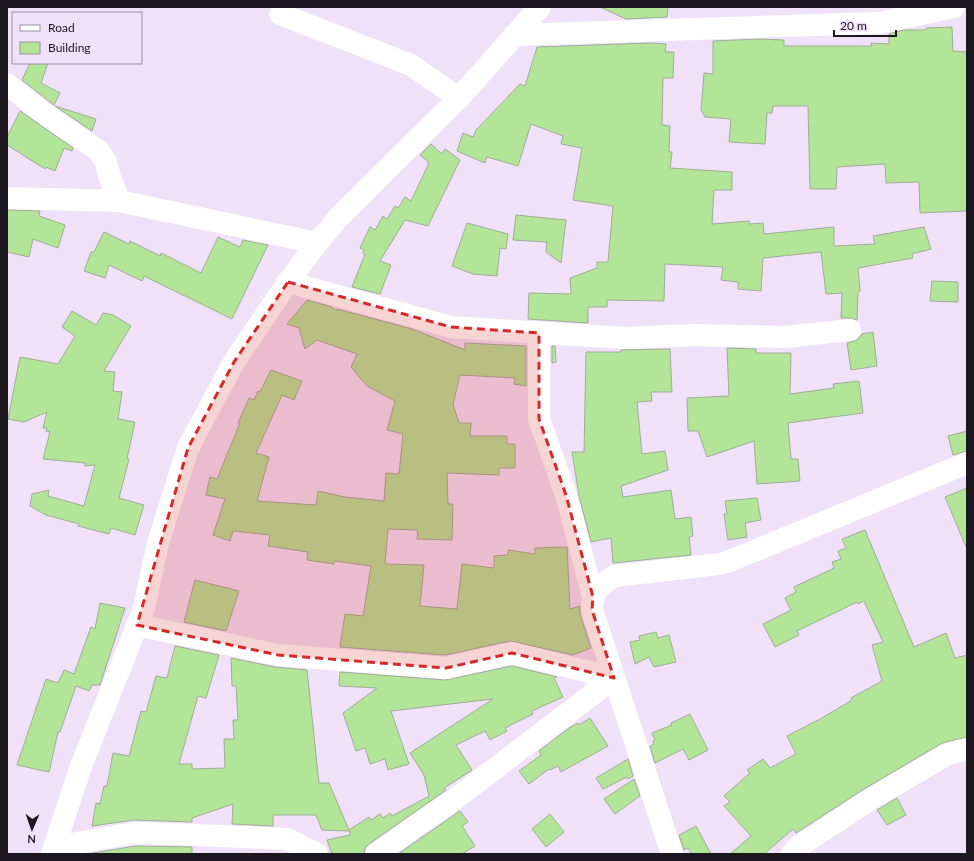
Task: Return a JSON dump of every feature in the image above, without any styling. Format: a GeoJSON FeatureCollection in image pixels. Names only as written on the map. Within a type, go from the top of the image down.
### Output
{"type":"FeatureCollection","features":[{"type":"Feature","properties":{"kind":"street"},"geometry":{"type":"LineString","coordinates":[[53,850],[81,766],[144,608],[158,543],[188,448],[234,362],[288,282],[317,243],[339,217],[459,98],[540,7]]}},
{"type":"Feature","properties":{"kind":"street"},"geometry":{"type":"LineString","coordinates":[[514,35],[879,23],[954,7]]}},
{"type":"Feature","properties":{"kind":"street"},"geometry":{"type":"LineString","coordinates":[[280,14],[411,65],[459,98]]}},
{"type":"Feature","properties":{"kind":"street"},"geometry":{"type":"LineString","coordinates":[[7,84],[42,112],[99,151],[106,162],[108,172],[119,201]]}},
{"type":"Feature","properties":{"kind":"street"},"geometry":{"type":"LineString","coordinates":[[7,198],[119,201],[317,243]]}},
{"type":"Feature","properties":{"kind":"street"},"geometry":{"type":"LineString","coordinates":[[288,282],[451,327],[624,338],[695,335],[785,337],[850,330]]}},
{"type":"Feature","properties":{"kind":"street"},"geometry":{"type":"LineString","coordinates":[[539,333],[539,419],[566,496],[593,597]]}},
{"type":"Feature","properties":{"kind":"street"},"geometry":{"type":"LineString","coordinates":[[672,854],[592,610],[593,597],[596,589],[614,576],[719,564],[730,561],[967,463]]}},
{"type":"Feature","properties":{"kind":"street"},"geometry":{"type":"LineString","coordinates":[[137,625],[278,655],[446,668],[512,653],[614,678]]}},
{"type":"Feature","properties":{"kind":"street"},"geometry":{"type":"LineString","coordinates":[[376,854],[455,799],[614,678]]}},
{"type":"Feature","properties":{"kind":"street"},"geometry":{"type":"LineString","coordinates":[[798,852],[871,799],[948,754],[967,749]]}},
{"type":"Feature","properties":{"kind":"street"},"geometry":{"type":"LineString","coordinates":[[53,850],[134,833],[287,839],[317,854]]}},
{"type":"Feature","properties":{"kind":"highlighted area"},"geometry":{"type":"Polygon","coordinates":[[[288,282],[451,327],[539,333],[539,419],[566,495],[593,597],[592,610],[614,678],[512,653],[446,668],[278,655],[137,625],[188,448],[234,362],[288,282]]]}},
{"type":"Feature","properties":{"kind":"building"},"geometry":{"type":"Polygon","coordinates":[[[600,7],[668,7],[667,17],[626,19],[600,7]]]}},
{"type":"Feature","properties":{"kind":"building"},"geometry":{"type":"Polygon","coordinates":[[[952,27],[953,51],[967,52],[967,211],[920,213],[919,182],[886,183],[885,164],[837,167],[836,189],[810,189],[808,106],[773,106],[772,113],[767,113],[765,144],[729,142],[731,119],[705,117],[701,110],[704,73],[713,74],[713,41],[760,39],[784,40],[784,46],[872,46],[871,43],[889,44],[889,34],[904,30],[926,30],[926,28],[952,27]]]}},
{"type":"Feature","properties":{"kind":"building"},"geometry":{"type":"Polygon","coordinates":[[[650,43],[666,44],[665,52],[674,52],[673,78],[663,78],[662,125],[670,126],[669,152],[672,152],[670,168],[732,172],[732,190],[714,190],[712,224],[749,221],[749,224],[763,223],[764,234],[834,227],[834,246],[875,244],[873,236],[924,227],[931,249],[912,254],[913,258],[858,268],[860,291],[858,292],[857,320],[841,318],[842,293],[826,294],[821,252],[763,258],[761,291],[738,289],[738,282],[721,280],[723,267],[665,264],[664,301],[607,300],[607,307],[588,307],[588,323],[528,319],[529,293],[571,294],[570,278],[597,268],[597,262],[608,262],[613,206],[573,200],[582,148],[561,144],[563,136],[531,124],[518,166],[487,157],[485,163],[457,151],[463,133],[473,137],[476,130],[520,84],[525,86],[537,47],[650,43]]]}},
{"type":"Feature","properties":{"kind":"building"},"geometry":{"type":"Polygon","coordinates":[[[30,64],[48,64],[41,83],[60,93],[54,105],[22,80],[30,64]]]}},
{"type":"Feature","properties":{"kind":"building"},"geometry":{"type":"Polygon","coordinates":[[[55,106],[96,119],[92,131],[55,106]]]}},
{"type":"Feature","properties":{"kind":"building"},"geometry":{"type":"Polygon","coordinates":[[[20,111],[73,148],[72,151],[64,148],[55,171],[46,167],[45,169],[7,145],[7,137],[20,111]]]}},
{"type":"Feature","properties":{"kind":"building"},"geometry":{"type":"Polygon","coordinates":[[[431,144],[442,154],[445,149],[460,160],[428,226],[405,220],[380,261],[391,265],[380,294],[352,287],[365,254],[363,253],[364,250],[360,248],[370,227],[375,230],[383,216],[387,219],[395,206],[398,208],[405,197],[411,201],[429,163],[420,155],[431,144]]]}},
{"type":"Feature","properties":{"kind":"building"},"geometry":{"type":"Polygon","coordinates":[[[7,210],[40,211],[39,216],[65,225],[58,248],[33,239],[29,257],[7,252],[7,210]]]}},
{"type":"Feature","properties":{"kind":"building"},"geometry":{"type":"Polygon","coordinates":[[[516,215],[566,220],[561,263],[546,252],[547,242],[513,240],[516,215]]]}},
{"type":"Feature","properties":{"kind":"building"},"geometry":{"type":"Polygon","coordinates":[[[467,223],[508,234],[506,249],[500,248],[497,276],[473,274],[452,266],[467,223]]]}},
{"type":"Feature","properties":{"kind":"building"},"geometry":{"type":"Polygon","coordinates":[[[104,232],[129,244],[130,241],[160,256],[161,253],[201,273],[218,237],[240,247],[243,240],[268,245],[232,319],[144,276],[142,281],[109,265],[105,278],[84,271],[91,252],[94,252],[104,232]]]}},
{"type":"Feature","properties":{"kind":"building"},"geometry":{"type":"Polygon","coordinates":[[[932,281],[958,282],[958,302],[930,301],[932,281]]]}},
{"type":"Feature","properties":{"kind":"building"},"geometry":{"type":"Polygon","coordinates":[[[307,300],[332,307],[336,311],[337,309],[412,329],[465,350],[465,343],[526,346],[526,386],[514,384],[515,378],[460,375],[453,404],[459,423],[471,423],[470,436],[507,436],[507,444],[515,444],[515,468],[499,468],[499,475],[447,473],[448,504],[453,504],[452,540],[417,539],[418,530],[388,529],[385,564],[424,565],[420,606],[457,609],[462,564],[494,568],[494,556],[508,555],[508,550],[535,554],[535,548],[567,547],[570,609],[580,606],[580,614],[591,648],[573,655],[510,641],[445,655],[340,647],[345,614],[363,616],[371,566],[335,561],[334,564],[307,560],[308,552],[268,546],[270,535],[233,531],[230,541],[213,535],[225,499],[206,495],[210,477],[217,479],[249,398],[254,400],[258,391],[260,392],[271,370],[302,381],[294,400],[282,395],[256,453],[269,457],[257,501],[316,505],[318,491],[345,497],[384,501],[386,473],[399,474],[403,434],[387,430],[395,401],[367,386],[351,367],[357,354],[317,340],[305,349],[299,328],[287,324],[307,300]]]}},
{"type":"Feature","properties":{"kind":"building"},"geometry":{"type":"Polygon","coordinates":[[[72,311],[96,325],[103,313],[113,315],[131,326],[104,371],[115,372],[113,391],[122,392],[118,419],[135,422],[127,459],[129,459],[119,498],[144,505],[135,535],[111,528],[109,534],[78,526],[79,524],[46,515],[30,506],[32,494],[49,490],[48,496],[84,506],[95,465],[85,466],[85,463],[43,459],[50,432],[46,431],[47,428],[43,428],[47,412],[24,422],[8,419],[20,357],[58,364],[75,336],[62,327],[72,311]]]}},
{"type":"Feature","properties":{"kind":"building"},"geometry":{"type":"Polygon","coordinates":[[[873,332],[877,366],[851,370],[847,343],[857,340],[862,334],[873,332]]]}},
{"type":"Feature","properties":{"kind":"building"},"geometry":{"type":"Polygon","coordinates":[[[552,346],[555,346],[556,362],[552,363],[552,346]]]}},
{"type":"Feature","properties":{"kind":"building"},"geometry":{"type":"Polygon","coordinates":[[[727,348],[756,349],[756,353],[791,353],[790,394],[834,388],[833,384],[859,381],[863,413],[788,423],[791,459],[798,459],[800,481],[757,484],[754,441],[707,457],[698,431],[688,431],[687,398],[729,396],[727,348]]]}},
{"type":"Feature","properties":{"kind":"building"},"geometry":{"type":"Polygon","coordinates":[[[670,349],[672,392],[651,392],[652,401],[637,402],[642,454],[665,451],[668,470],[621,486],[623,497],[671,490],[675,519],[691,517],[693,536],[689,537],[691,555],[613,563],[611,538],[591,542],[579,496],[572,452],[584,452],[586,352],[621,352],[621,350],[670,349]]]}},
{"type":"Feature","properties":{"kind":"building"},"geometry":{"type":"Polygon","coordinates":[[[967,431],[967,451],[953,455],[948,436],[967,431]]]}},
{"type":"Feature","properties":{"kind":"building"},"geometry":{"type":"Polygon","coordinates":[[[967,488],[967,549],[945,497],[967,488]]]}},
{"type":"Feature","properties":{"kind":"building"},"geometry":{"type":"Polygon","coordinates":[[[757,498],[761,520],[745,523],[747,537],[728,540],[724,514],[727,514],[725,501],[757,498]]]}},
{"type":"Feature","properties":{"kind":"building"},"geometry":{"type":"Polygon","coordinates":[[[865,530],[914,647],[946,633],[955,658],[967,655],[967,737],[942,743],[864,789],[796,833],[793,829],[764,854],[730,854],[751,836],[724,806],[730,802],[724,796],[750,773],[747,770],[763,759],[770,768],[796,754],[787,736],[822,718],[852,700],[851,698],[882,681],[872,645],[883,642],[864,601],[858,604],[857,602],[797,631],[799,635],[775,647],[763,624],[791,610],[785,598],[796,592],[794,587],[834,568],[832,562],[841,559],[838,551],[846,548],[842,539],[865,530]]]}},
{"type":"Feature","properties":{"kind":"building"},"geometry":{"type":"Polygon","coordinates":[[[195,580],[239,591],[226,631],[184,622],[195,580]]]}},
{"type":"Feature","properties":{"kind":"building"},"geometry":{"type":"Polygon","coordinates":[[[100,603],[125,608],[100,685],[92,685],[89,691],[76,686],[60,732],[58,732],[49,772],[17,765],[46,679],[58,683],[64,670],[74,674],[91,627],[95,629],[100,603]]]}},
{"type":"Feature","properties":{"kind":"building"},"geometry":{"type":"Polygon","coordinates":[[[656,632],[658,638],[669,635],[676,662],[654,667],[649,657],[635,664],[630,642],[640,640],[639,636],[656,632]]]}},
{"type":"Feature","properties":{"kind":"building"},"geometry":{"type":"Polygon","coordinates":[[[175,646],[219,655],[206,698],[198,696],[179,764],[192,764],[192,769],[225,768],[224,739],[234,739],[233,720],[238,720],[236,686],[232,686],[231,658],[275,667],[307,670],[319,783],[329,783],[349,830],[369,817],[371,820],[380,814],[383,818],[390,813],[392,816],[429,796],[424,775],[410,753],[493,699],[391,711],[409,764],[388,770],[385,759],[370,764],[365,748],[356,751],[343,713],[377,688],[339,686],[340,672],[445,680],[512,666],[557,677],[554,678],[563,697],[532,711],[533,714],[505,728],[507,731],[490,740],[485,731],[456,745],[472,770],[444,788],[446,790],[369,844],[365,848],[364,854],[332,854],[327,840],[350,835],[350,831],[322,830],[316,815],[273,815],[273,826],[232,824],[233,804],[192,818],[192,822],[134,820],[92,826],[96,803],[100,804],[104,786],[107,786],[113,753],[129,756],[141,711],[146,712],[156,676],[167,678],[175,646]]]}},
{"type":"Feature","properties":{"kind":"building"},"geometry":{"type":"Polygon","coordinates":[[[690,714],[708,750],[689,760],[683,749],[655,763],[650,746],[654,744],[653,741],[655,740],[652,733],[672,725],[671,723],[690,714]]]}},
{"type":"Feature","properties":{"kind":"building"},"geometry":{"type":"Polygon","coordinates":[[[590,718],[608,746],[561,772],[558,766],[550,770],[549,769],[529,784],[519,771],[541,755],[539,751],[569,728],[578,723],[579,725],[590,718]]]}},
{"type":"Feature","properties":{"kind":"building"},"geometry":{"type":"Polygon","coordinates":[[[628,759],[633,776],[628,779],[627,777],[603,789],[596,778],[628,759]]]}},
{"type":"Feature","properties":{"kind":"building"},"geometry":{"type":"Polygon","coordinates":[[[634,779],[640,796],[615,814],[604,799],[634,779]]]}},
{"type":"Feature","properties":{"kind":"building"},"geometry":{"type":"Polygon","coordinates":[[[897,798],[906,815],[887,825],[877,810],[897,798]]]}},
{"type":"Feature","properties":{"kind":"building"},"geometry":{"type":"Polygon","coordinates":[[[460,811],[468,822],[462,826],[475,846],[462,854],[398,854],[460,811]]]}},
{"type":"Feature","properties":{"kind":"building"},"geometry":{"type":"Polygon","coordinates":[[[550,814],[564,832],[546,847],[532,829],[550,814]]]}},
{"type":"Feature","properties":{"kind":"building"},"geometry":{"type":"Polygon","coordinates":[[[696,826],[711,854],[692,854],[688,848],[684,850],[679,835],[696,826]]]}},
{"type":"Feature","properties":{"kind":"building"},"geometry":{"type":"Polygon","coordinates":[[[135,846],[192,847],[192,854],[87,854],[135,846]]]}}]}
